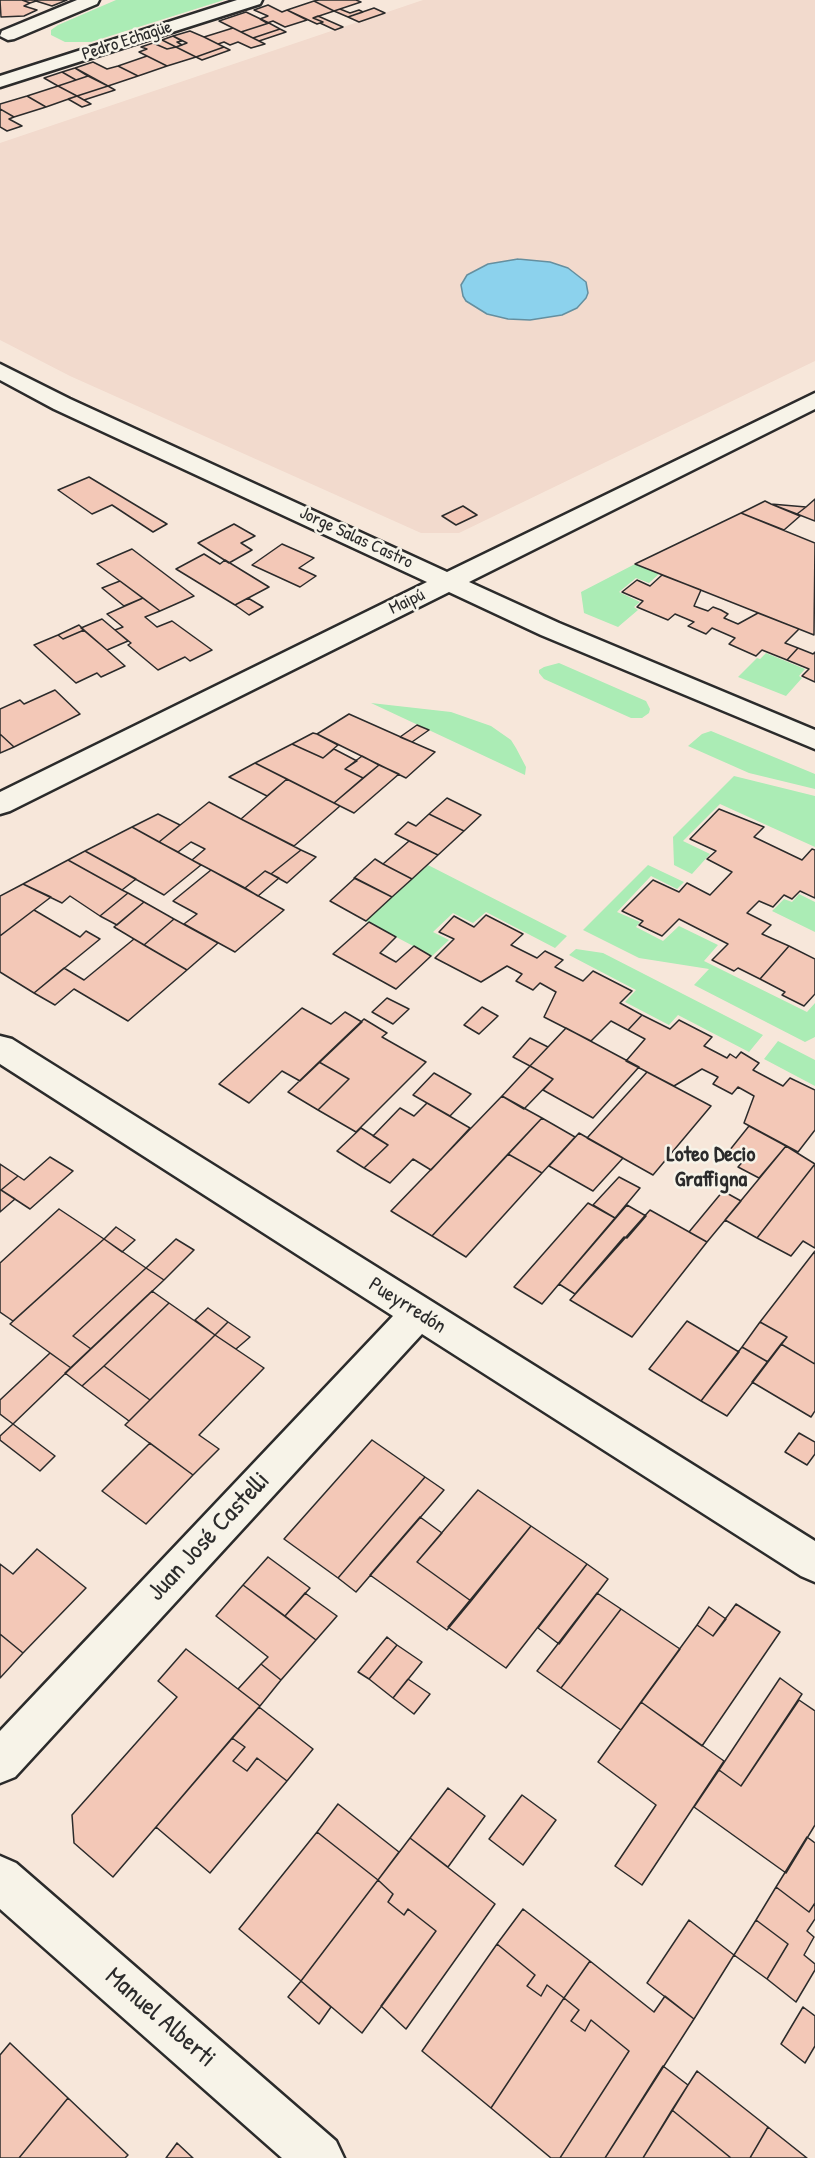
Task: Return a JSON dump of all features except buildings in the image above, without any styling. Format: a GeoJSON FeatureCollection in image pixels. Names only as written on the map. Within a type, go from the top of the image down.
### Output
{"type":"FeatureCollection","features":[{"type":"Feature","properties":{"kind":"street"},"geometry":{"type":"LineString","coordinates":[[4,34],[91,0]]}},
{"type":"Feature","properties":{"kind":"street","name":"Pedro Echagüe"},"geometry":{"type":"LineString","coordinates":[[0,82],[254,0]]}},
{"type":"Feature","properties":{"kind":"street"},"geometry":{"type":"LineString","coordinates":[[4,34],[28,43]]}},
{"type":"Feature","properties":{"kind":"street"},"geometry":{"type":"LineString","coordinates":[[48,52],[68,60]]}},
{"type":"Feature","properties":{"kind":"street","name":"Jorge Salas Castro"},"geometry":{"type":"LineString","coordinates":[[0,371],[62,404],[550,628],[815,740]]}},
{"type":"Feature","properties":{"kind":"street","name":"Maipú"},"geometry":{"type":"LineString","coordinates":[[0,804],[815,400]]}},
{"type":"Feature","properties":{"kind":"street","name":"Pueyrredón"},"geometry":{"type":"LineString","coordinates":[[0,1048],[815,1563]]}},
{"type":"Feature","properties":{"kind":"street","name":"Juan José Castelli"},"geometry":{"type":"LineString","coordinates":[[0,1762],[419,1313]]}},
{"type":"Feature","properties":{"kind":"street","name":"Manuel Alberti"},"geometry":{"type":"LineString","coordinates":[[0,1879],[319,2158]]}},
{"type":"Feature","properties":{"kind":"shaded area"},"geometry":{"type":"Polygon","coordinates":[[[423,0],[815,0],[815,361],[459,533],[421,533],[70,376],[0,340],[0,143],[423,0]]]}},
{"type":"Feature","properties":{"kind":"green space"},"geometry":{"type":"Polygon","coordinates":[[[116,0],[224,0],[91,42],[65,42],[51,35],[51,30],[58,25],[116,0]]]}},
{"type":"Feature","properties":{"kind":"green space"},"geometry":{"type":"Polygon","coordinates":[[[635,564],[659,574],[649,583],[636,578],[619,592],[640,602],[634,607],[638,610],[618,627],[584,613],[581,592],[635,564]]]}},
{"type":"Feature","properties":{"kind":"green space"},"geometry":{"type":"Polygon","coordinates":[[[766,653],[805,669],[799,676],[802,678],[786,696],[738,677],[757,658],[760,659],[766,653]]]}},
{"type":"Feature","properties":{"kind":"green space"},"geometry":{"type":"Polygon","coordinates":[[[559,663],[646,701],[650,709],[649,713],[642,718],[631,718],[544,679],[539,673],[539,670],[544,667],[559,663]]]}},
{"type":"Feature","properties":{"kind":"green space"},"geometry":{"type":"Polygon","coordinates":[[[371,703],[451,712],[491,726],[511,740],[526,767],[525,775],[371,703]]]}},
{"type":"Feature","properties":{"kind":"green space"},"geometry":{"type":"Polygon","coordinates":[[[711,731],[815,774],[815,789],[749,773],[688,746],[702,734],[711,731]]]}},
{"type":"Feature","properties":{"kind":"green space"},"geometry":{"type":"Polygon","coordinates":[[[734,776],[815,796],[815,847],[720,804],[683,841],[710,854],[692,874],[674,865],[673,837],[734,776]]]}},
{"type":"Feature","properties":{"kind":"green space"},"geometry":{"type":"Polygon","coordinates":[[[428,865],[567,936],[555,948],[486,912],[473,923],[453,913],[433,932],[449,940],[432,956],[366,921],[428,865]]]}},
{"type":"Feature","properties":{"kind":"green space"},"geometry":{"type":"Polygon","coordinates":[[[648,865],[684,882],[677,889],[651,876],[617,912],[640,922],[636,927],[663,941],[679,926],[718,945],[704,961],[807,1012],[815,1003],[815,1037],[805,1042],[694,985],[709,969],[639,958],[583,930],[648,865]]]}},
{"type":"Feature","properties":{"kind":"green space"},"geometry":{"type":"Polygon","coordinates":[[[799,894],[815,902],[815,932],[772,911],[784,899],[792,902],[799,894]]]}},
{"type":"Feature","properties":{"kind":"green space"},"geometry":{"type":"Polygon","coordinates":[[[576,949],[603,953],[763,1035],[749,1052],[678,1015],[669,1025],[625,1002],[636,990],[569,955],[576,949]]]}},
{"type":"Feature","properties":{"kind":"green space"},"geometry":{"type":"Polygon","coordinates":[[[778,1041],[815,1060],[815,1086],[764,1059],[778,1041]]]}},
{"type":"Feature","properties":{"kind":"water"},"geometry":{"type":"Polygon","coordinates":[[[518,259],[550,262],[568,268],[586,282],[588,293],[586,298],[577,308],[562,315],[530,320],[508,319],[487,314],[466,301],[461,285],[467,275],[488,264],[518,259]]]}},
{"type":"Feature","properties":{"kind":"district","name":"Loteo Decio Graffigna"},"geometry":{"type":"Point","coordinates":[711,1168]}}]}
